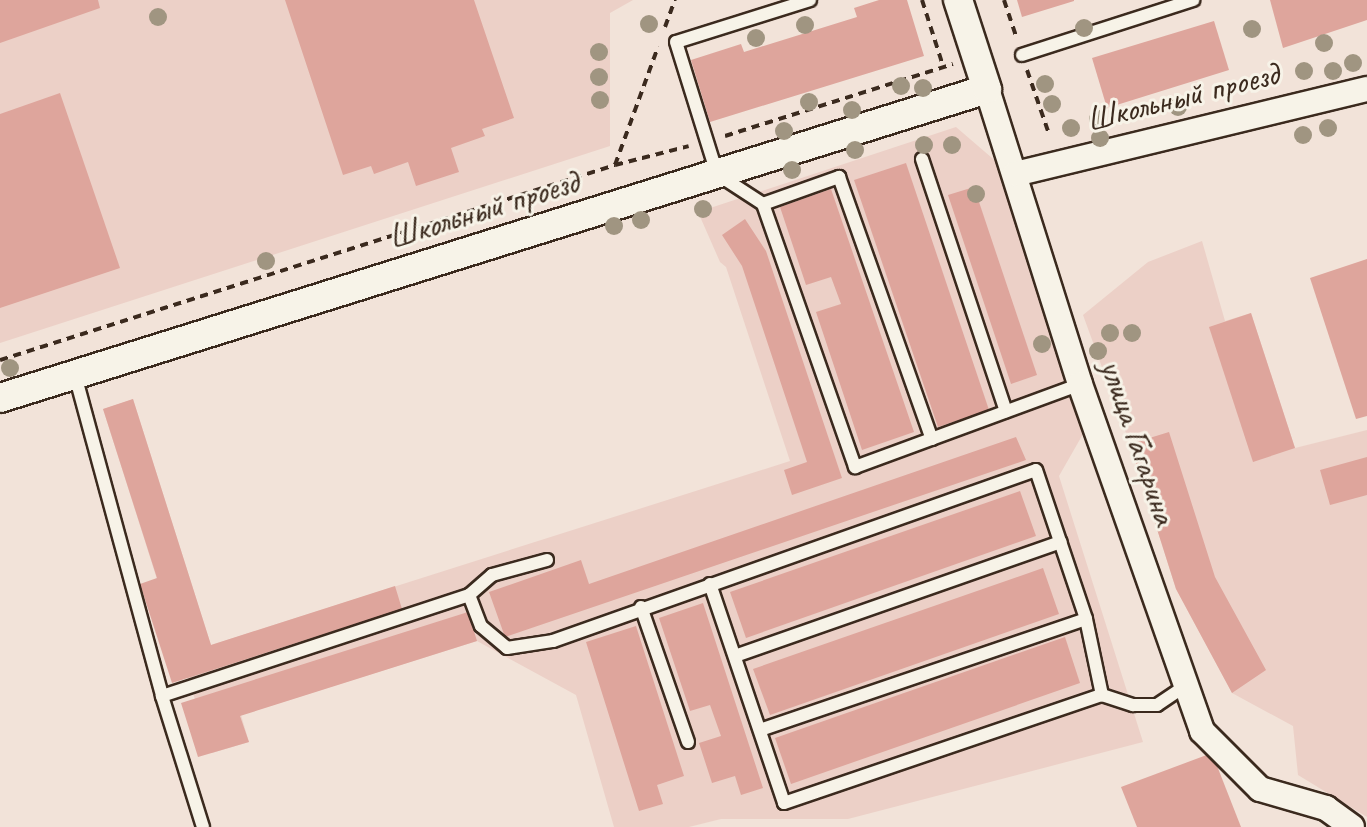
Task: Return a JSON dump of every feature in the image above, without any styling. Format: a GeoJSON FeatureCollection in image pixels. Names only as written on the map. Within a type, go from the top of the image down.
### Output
{"type":"FeatureCollection","features":[{"type":"Feature","properties":{"kind":"street","name":"улица Гагарина"},"geometry":{"type":"LineString","coordinates":[[958,0],[1080,384],[1202,731],[1260,789],[1326,808],[1352,827]]}},
{"type":"Feature","properties":{"kind":"street","name":"Школьный проезд"},"geometry":{"type":"LineString","coordinates":[[0,398],[987,89]]}},
{"type":"Feature","properties":{"kind":"street","name":"Школьный проезд"},"geometry":{"type":"LineString","coordinates":[[1015,174],[1367,89]]}},
{"type":"Feature","properties":{"kind":"lane"},"geometry":{"type":"LineString","coordinates":[[810,0],[676,42],[717,174],[763,204],[855,467],[1080,384]]}},
{"type":"Feature","properties":{"kind":"lane"},"geometry":{"type":"LineString","coordinates":[[1022,55],[1193,0]]}},
{"type":"Feature","properties":{"kind":"lane"},"geometry":{"type":"LineString","coordinates":[[922,159],[1006,411]]}},
{"type":"Feature","properties":{"kind":"lane"},"geometry":{"type":"LineString","coordinates":[[763,204],[839,177],[932,439]]}},
{"type":"Feature","properties":{"kind":"lane"},"geometry":{"type":"LineString","coordinates":[[75,375],[162,696],[203,827]]}},
{"type":"Feature","properties":{"kind":"lane"},"geometry":{"type":"LineString","coordinates":[[469,595],[481,626],[507,648],[553,641],[641,607],[1036,470],[1086,619],[1102,695]]}},
{"type":"Feature","properties":{"kind":"lane"},"geometry":{"type":"LineString","coordinates":[[735,656],[1061,542]]}},
{"type":"Feature","properties":{"kind":"lane"},"geometry":{"type":"LineString","coordinates":[[162,696],[469,595],[492,575],[547,560]]}},
{"type":"Feature","properties":{"kind":"lane"},"geometry":{"type":"LineString","coordinates":[[710,584],[784,803],[1102,695],[1133,705],[1157,705],[1187,685]]}},
{"type":"Feature","properties":{"kind":"lane"},"geometry":{"type":"LineString","coordinates":[[641,607],[688,742]]}},
{"type":"Feature","properties":{"kind":"lane"},"geometry":{"type":"LineString","coordinates":[[760,730],[1086,619]]}},
{"type":"Feature","properties":{"kind":"path"},"geometry":{"type":"LineString","coordinates":[[664,30],[675,0]]}},
{"type":"Feature","properties":{"kind":"path"},"geometry":{"type":"LineString","coordinates":[[0,360],[615,165],[707,142],[943,66],[922,0]]}},
{"type":"Feature","properties":{"kind":"path"},"geometry":{"type":"LineString","coordinates":[[615,165],[659,45]]}},
{"type":"Feature","properties":{"kind":"shaded area"},"geometry":{"type":"Polygon","coordinates":[[[0,0],[633,0],[610,13],[610,146],[0,343],[0,0]]]}},
{"type":"Feature","properties":{"kind":"shaded area"},"geometry":{"type":"Polygon","coordinates":[[[956,127],[999,164],[1083,434],[1059,476],[1143,742],[848,819],[721,819],[689,827],[614,827],[576,695],[477,641],[241,715],[249,742],[212,753],[103,409],[133,399],[211,645],[790,461],[726,267],[720,262],[698,212],[956,127]]]}},
{"type":"Feature","properties":{"kind":"shaded area"},"geometry":{"type":"Polygon","coordinates":[[[1202,241],[1225,321],[1251,313],[1295,448],[1367,430],[1367,817],[1298,775],[1293,726],[1232,693],[1176,589],[1130,444],[1083,315],[1148,262],[1202,241]]]}},
{"type":"Feature","properties":{"kind":"building"},"geometry":{"type":"Polygon","coordinates":[[[0,0],[98,0],[100,8],[0,43],[0,0]]]}},
{"type":"Feature","properties":{"kind":"building"},"geometry":{"type":"Polygon","coordinates":[[[285,0],[474,0],[514,118],[482,129],[485,136],[451,148],[459,172],[416,186],[408,162],[374,174],[371,166],[343,175],[285,0]]]}},
{"type":"Feature","properties":{"kind":"building"},"geometry":{"type":"Polygon","coordinates":[[[879,0],[907,0],[924,56],[710,122],[691,60],[741,44],[744,52],[857,17],[854,8],[879,0]]]}},
{"type":"Feature","properties":{"kind":"building"},"geometry":{"type":"Polygon","coordinates":[[[1017,0],[1074,0],[1074,1],[1022,17],[1017,0]]]}},
{"type":"Feature","properties":{"kind":"building"},"geometry":{"type":"Polygon","coordinates":[[[1270,0],[1367,0],[1367,20],[1283,48],[1270,0]]]}},
{"type":"Feature","properties":{"kind":"building"},"geometry":{"type":"Polygon","coordinates":[[[1214,21],[1229,70],[1107,108],[1092,58],[1214,21]]]}},
{"type":"Feature","properties":{"kind":"building"},"geometry":{"type":"Polygon","coordinates":[[[60,93],[120,268],[0,308],[0,114],[60,93]]]}},
{"type":"Feature","properties":{"kind":"building"},"geometry":{"type":"Polygon","coordinates":[[[906,163],[989,410],[938,427],[854,180],[906,163]]]}},
{"type":"Feature","properties":{"kind":"building"},"geometry":{"type":"Polygon","coordinates":[[[974,187],[1037,375],[1011,384],[948,195],[974,187]]]}},
{"type":"Feature","properties":{"kind":"building"},"geometry":{"type":"Polygon","coordinates":[[[831,189],[914,432],[862,450],[816,312],[841,304],[831,277],[806,285],[780,207],[831,189]]]}},
{"type":"Feature","properties":{"kind":"building"},"geometry":{"type":"Polygon","coordinates":[[[745,219],[766,251],[842,478],[792,495],[784,470],[807,462],[742,266],[722,235],[745,219]]]}},
{"type":"Feature","properties":{"kind":"building"},"geometry":{"type":"Polygon","coordinates":[[[1367,259],[1367,416],[1356,419],[1310,278],[1367,259]]]}},
{"type":"Feature","properties":{"kind":"building"},"geometry":{"type":"Polygon","coordinates":[[[1251,313],[1295,448],[1253,462],[1209,327],[1251,313]]]}},
{"type":"Feature","properties":{"kind":"building"},"geometry":{"type":"Polygon","coordinates":[[[133,399],[211,645],[395,586],[402,609],[172,683],[140,584],[157,578],[103,409],[133,399]]]}},
{"type":"Feature","properties":{"kind":"building"},"geometry":{"type":"Polygon","coordinates":[[[1169,432],[1215,577],[1266,670],[1232,693],[1176,589],[1130,444],[1169,432]]]}},
{"type":"Feature","properties":{"kind":"building"},"geometry":{"type":"Polygon","coordinates":[[[1016,437],[1026,460],[505,637],[489,592],[581,560],[589,584],[1016,437]]]}},
{"type":"Feature","properties":{"kind":"building"},"geometry":{"type":"Polygon","coordinates":[[[1367,457],[1367,495],[1330,505],[1320,470],[1367,457]]]}},
{"type":"Feature","properties":{"kind":"building"},"geometry":{"type":"Polygon","coordinates":[[[1020,491],[1036,536],[746,638],[730,592],[1020,491]]]}},
{"type":"Feature","properties":{"kind":"building"},"geometry":{"type":"Polygon","coordinates":[[[1043,568],[1059,614],[770,715],[753,669],[1043,568]]]}},
{"type":"Feature","properties":{"kind":"building"},"geometry":{"type":"Polygon","coordinates":[[[703,603],[763,788],[741,795],[735,776],[712,783],[699,743],[721,736],[710,705],[690,711],[659,618],[703,603]]]}},
{"type":"Feature","properties":{"kind":"building"},"geometry":{"type":"Polygon","coordinates":[[[468,612],[477,641],[240,716],[249,742],[198,757],[181,703],[468,612]]]}},
{"type":"Feature","properties":{"kind":"building"},"geometry":{"type":"Polygon","coordinates":[[[636,626],[684,776],[657,785],[663,804],[639,811],[586,642],[636,626]]]}},
{"type":"Feature","properties":{"kind":"building"},"geometry":{"type":"Polygon","coordinates":[[[1065,637],[1080,683],[791,784],[775,738],[1065,637]]]}},
{"type":"Feature","properties":{"kind":"building"},"geometry":{"type":"Polygon","coordinates":[[[1212,753],[1241,827],[1137,827],[1121,787],[1212,753]]]}}]}
